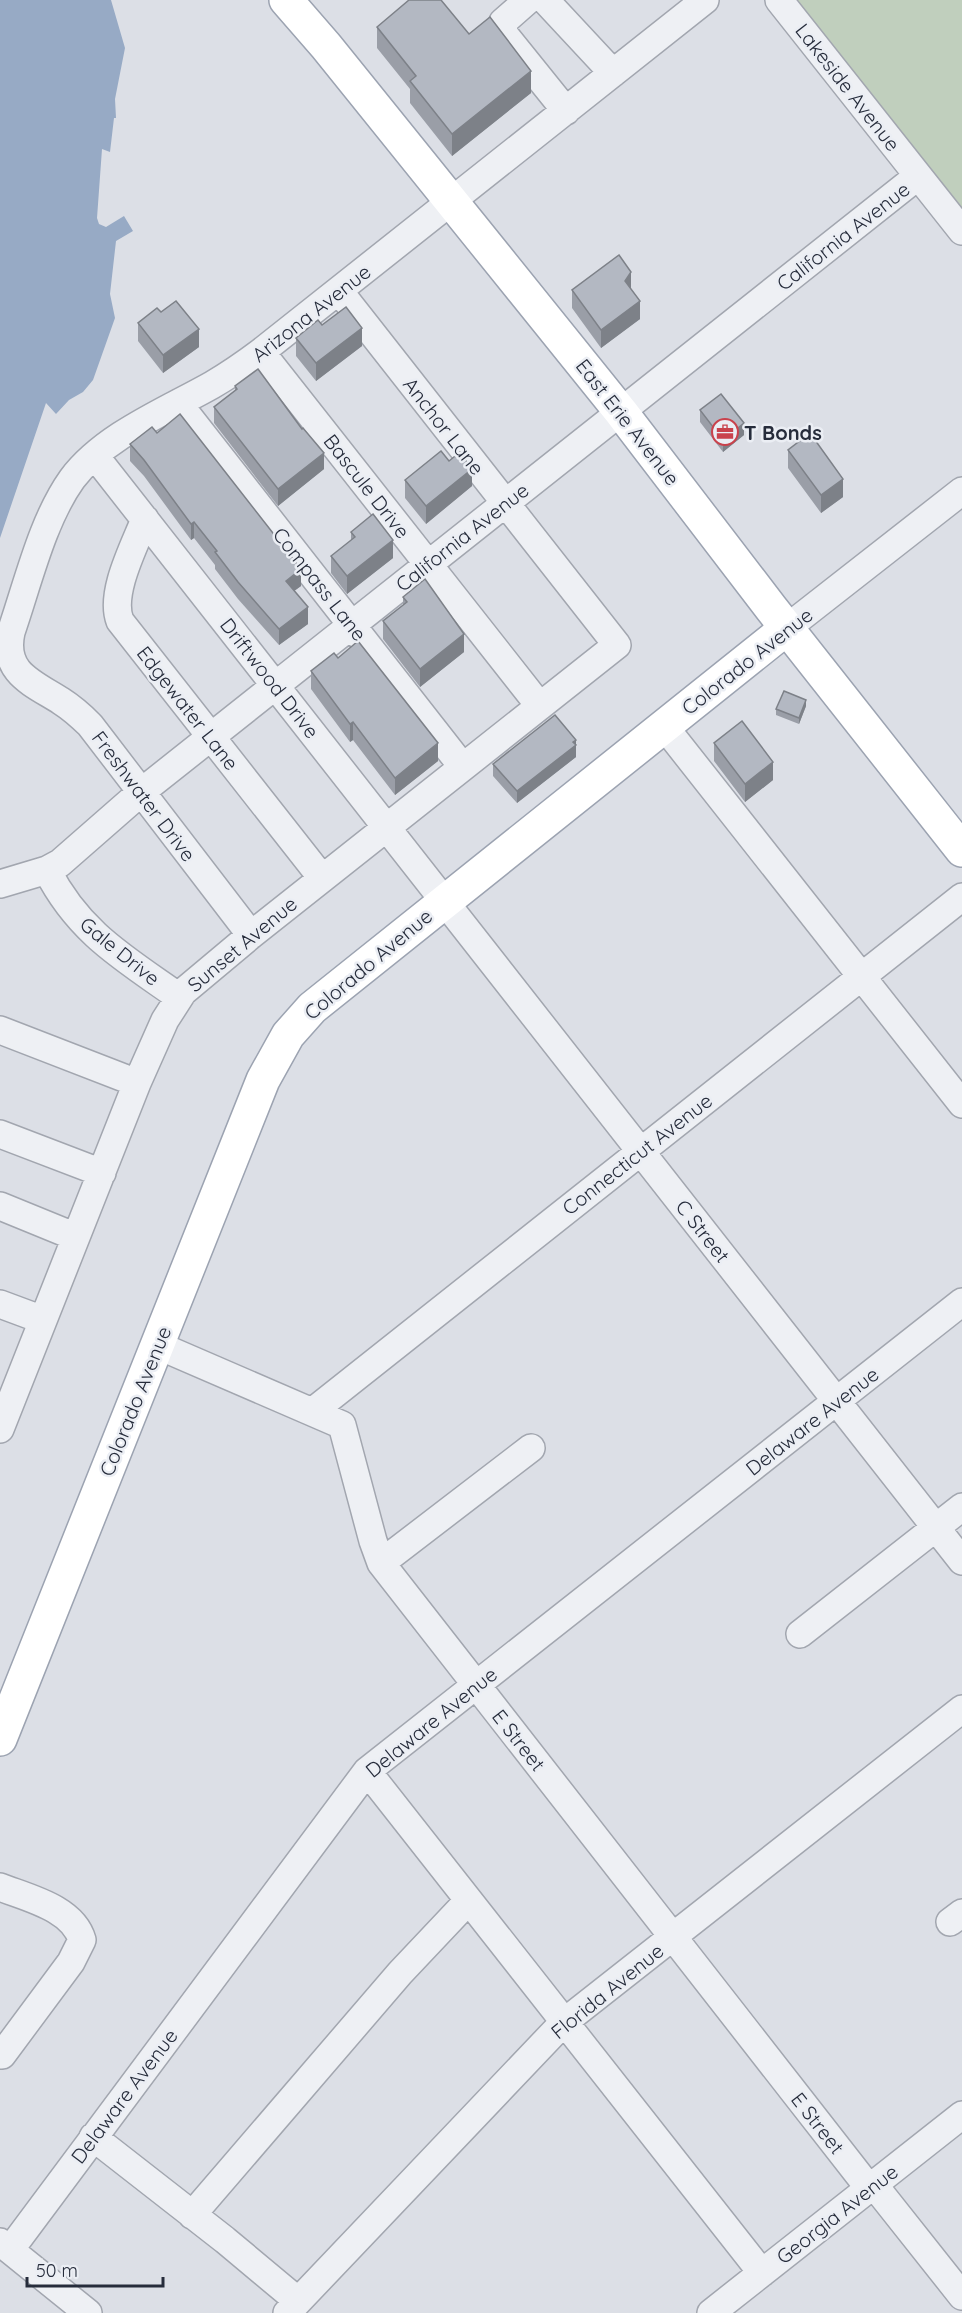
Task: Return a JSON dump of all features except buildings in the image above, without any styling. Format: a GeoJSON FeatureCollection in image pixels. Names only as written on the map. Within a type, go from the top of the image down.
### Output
{"type":"FeatureCollection","features":[{"type":"Feature","properties":{"kind":"main road","name":"East Erie Avenue"},"geometry":{"type":"LineString","coordinates":[[286,0],[452,201],[621,412],[962,850]]}},
{"type":"Feature","properties":{"kind":"main road","name":"Colorado Avenue"},"geometry":{"type":"LineString","coordinates":[[0,1739],[263,1080],[294,1028],[312,1008],[445,900],[787,628]]}},
{"type":"Feature","properties":{"kind":"street"},"geometry":{"type":"LineString","coordinates":[[528,0],[503,22],[504,34],[566,111]]}},
{"type":"Feature","properties":{"kind":"street"},"geometry":{"type":"LineString","coordinates":[[545,0],[613,73]]}},
{"type":"Feature","properties":{"kind":"street","name":"Arizona Avenue"},"geometry":{"type":"LineString","coordinates":[[21,674],[12,660],[9,643],[43,538],[68,486],[95,456],[131,430],[222,379],[261,352],[705,0]]}},
{"type":"Feature","properties":{"kind":"street","name":"Lakeside Avenue"},"geometry":{"type":"LineString","coordinates":[[779,0],[962,231]]}},
{"type":"Feature","properties":{"kind":"street","name":"California Avenue"},"geometry":{"type":"LineString","coordinates":[[0,884],[47,870],[75,852],[140,793],[918,176]]}},
{"type":"Feature","properties":{"kind":"street","name":"Anchor Lane"},"geometry":{"type":"LineString","coordinates":[[339,291],[617,645]]}},
{"type":"Feature","properties":{"kind":"street","name":"Bascule Drive"},"geometry":{"type":"LineString","coordinates":[[261,352],[539,705]]}},
{"type":"Feature","properties":{"kind":"street","name":"Compass Lane"},"geometry":{"type":"LineString","coordinates":[[178,403],[462,766]]}},
{"type":"Feature","properties":{"kind":"street","name":"Driftwood Drive"},"geometry":{"type":"LineString","coordinates":[[95,456],[445,900]]}},
{"type":"Feature","properties":{"kind":"street","name":"Colorado Avenue"},"geometry":{"type":"LineString","coordinates":[[787,628],[962,491]]}},
{"type":"Feature","properties":{"kind":"street","name":"Edgewater Lane"},"geometry":{"type":"LineString","coordinates":[[145,519],[121,582],[117,600],[118,616],[322,878]]}},
{"type":"Feature","properties":{"kind":"street","name":"Sunset Avenue"},"geometry":{"type":"LineString","coordinates":[[3,1413],[43,1320],[137,1083],[165,1020],[179,998],[195,981],[250,935],[617,645]]}},
{"type":"Feature","properties":{"kind":"street","name":"Freshwater Drive"},"geometry":{"type":"LineString","coordinates":[[21,674],[64,702],[98,735],[250,935]]}},
{"type":"Feature","properties":{"kind":"street"},"geometry":{"type":"LineString","coordinates":[[664,726],[962,1104]]}},
{"type":"Feature","properties":{"kind":"street","name":"Gale Drive"},"geometry":{"type":"LineString","coordinates":[[47,870],[61,897],[87,928],[179,998]]}},
{"type":"Feature","properties":{"kind":"street","name":"Connecticut Avenue"},"geometry":{"type":"LineString","coordinates":[[312,1412],[962,897]]}},
{"type":"Feature","properties":{"kind":"street","name":"C Street"},"geometry":{"type":"LineString","coordinates":[[445,900],[962,1561]]}},
{"type":"Feature","properties":{"kind":"street"},"geometry":{"type":"LineString","coordinates":[[0,1030],[137,1083]]}},
{"type":"Feature","properties":{"kind":"street"},"geometry":{"type":"LineString","coordinates":[[0,1134],[102,1173]]}},
{"type":"Feature","properties":{"kind":"street"},"geometry":{"type":"LineString","coordinates":[[0,1206],[76,1237]]}},
{"type":"Feature","properties":{"kind":"street","name":"Delaware Avenue"},"geometry":{"type":"LineString","coordinates":[[5,2246],[93,2137],[367,1771],[962,1302]]}},
{"type":"Feature","properties":{"kind":"street"},"geometry":{"type":"LineString","coordinates":[[0,1304],[43,1320]]}},
{"type":"Feature","properties":{"kind":"street","name":"E Street"},"geometry":{"type":"LineString","coordinates":[[158,1345],[342,1425],[381,1563],[672,1938],[962,2296]]}},
{"type":"Feature","properties":{"kind":"street"},"geometry":{"type":"LineString","coordinates":[[381,1563],[531,1448]]}},
{"type":"Feature","properties":{"kind":"street"},"geometry":{"type":"LineString","coordinates":[[800,1634],[962,1507]]}},
{"type":"Feature","properties":{"kind":"street","name":"Florida Avenue"},"geometry":{"type":"LineString","coordinates":[[293,2307],[563,2023],[962,1709]]}},
{"type":"Feature","properties":{"kind":"street"},"geometry":{"type":"LineString","coordinates":[[367,1771],[762,2273]]}},
{"type":"Feature","properties":{"kind":"street"},"geometry":{"type":"LineString","coordinates":[[0,1887],[66,1916],[76,1924],[82,1940],[70,1962],[2,2055]]}},
{"type":"Feature","properties":{"kind":"street"},"geometry":{"type":"LineString","coordinates":[[192,2215],[400,1973],[468,1901]]}},
{"type":"Feature","properties":{"kind":"street","name":"Georgia Avenue"},"geometry":{"type":"LineString","coordinates":[[711,2313],[962,2115]]}},
{"type":"Feature","properties":{"kind":"street"},"geometry":{"type":"LineString","coordinates":[[93,2137],[225,2240],[293,2307]]}},
{"type":"Feature","properties":{"kind":"street"},"geometry":{"type":"LineString","coordinates":[[5,2246],[88,2313]]}},
{"type":"Feature","properties":{"kind":"green space"},"geometry":{"type":"Polygon","coordinates":[[[794,0],[962,0],[962,213],[794,0]]]}},
{"type":"Feature","properties":{"kind":"water"},"geometry":{"type":"Polygon","coordinates":[[[0,0],[111,0],[125,48],[115,99],[116,118],[114,118],[110,152],[102,149],[97,218],[99,224],[106,227],[124,216],[133,231],[116,241],[110,294],[115,318],[93,380],[83,392],[69,400],[56,414],[46,403],[0,538],[0,0]]]}},
{"type":"Feature","properties":{"kind":"place","name":"T Bonds"},"geometry":{"type":"Point","coordinates":[725,432]}}]}
